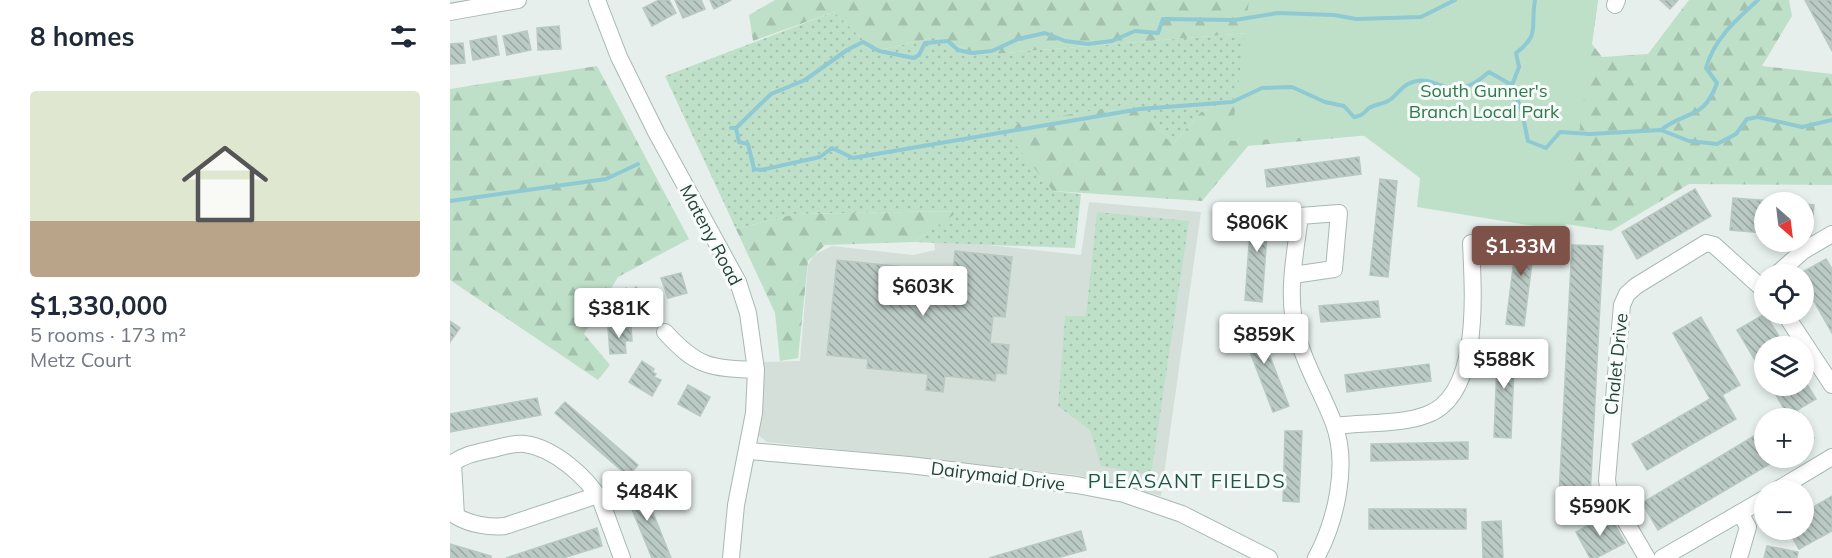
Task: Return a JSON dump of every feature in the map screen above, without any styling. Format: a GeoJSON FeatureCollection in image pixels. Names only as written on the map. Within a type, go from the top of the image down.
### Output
{"type":"FeatureCollection","features":[{"type":"Feature","properties":{"kind":"street"},"geometry":{"type":"LineString","coordinates":[[450,12],[518,0]]}},
{"type":"Feature","properties":{"kind":"street","name":"Mateny Road"},"geometry":{"type":"LineString","coordinates":[[597,0],[620,57],[656,132],[738,282],[748,314],[756,370],[749,451],[736,505],[731,558]]}},
{"type":"Feature","properties":{"kind":"street"},"geometry":{"type":"LineString","coordinates":[[1788,264],[1803,250],[1832,234]]}},
{"type":"Feature","properties":{"kind":"street"},"geometry":{"type":"LineString","coordinates":[[1335,426],[1426,416],[1442,408],[1454,396],[1462,376],[1473,311],[1472,243]]}},
{"type":"Feature","properties":{"kind":"street","name":"Chalet Drive"},"geometry":{"type":"LineString","coordinates":[[1647,558],[1609,493],[1607,480],[1622,305],[1627,294],[1636,286],[1706,243],[1714,245],[1754,280]]}},
{"type":"Feature","properties":{"kind":"street"},"geometry":{"type":"LineString","coordinates":[[1293,275],[1292,312],[1297,336],[1335,426],[1339,451],[1336,504],[1325,541],[1316,558]]}},
{"type":"Feature","properties":{"kind":"street"},"geometry":{"type":"LineString","coordinates":[[1792,324],[1832,385]]}},
{"type":"Feature","properties":{"kind":"street"},"geometry":{"type":"LineString","coordinates":[[665,332],[684,353],[699,362],[723,369],[756,370]]}},
{"type":"Feature","properties":{"kind":"street"},"geometry":{"type":"LineString","coordinates":[[598,495],[496,528],[462,520],[456,516],[453,505],[453,463],[462,457],[522,444],[535,447],[577,471],[591,484],[598,495],[622,558]]}},
{"type":"Feature","properties":{"kind":"street","name":"Dairymaid Drive"},"geometry":{"type":"LineString","coordinates":[[749,451],[932,468],[1077,485],[1124,494],[1182,514],[1269,558]]}},
{"type":"Feature","properties":{"kind":"street"},"geometry":{"type":"LineString","coordinates":[[1794,480],[1832,457]]}},
{"type":"Feature","properties":{"kind":"street"},"geometry":{"type":"LineString","coordinates":[[1662,558],[1754,505]]}},
{"type":"Feature","properties":{"kind":"street"},"geometry":{"type":"LineString","coordinates":[[1739,558],[1748,527],[1740,513]]}},
{"type":"Feature","properties":{"kind":"shaded area"},"geometry":{"type":"Polygon","coordinates":[[[1089,202],[1201,212],[1161,496],[1078,475],[767,442],[758,435],[760,362],[800,361],[808,265],[814,255],[832,246],[913,255],[935,250],[934,239],[1081,255],[1089,202]]]}},
{"type":"Feature","properties":{"kind":"green space"},"geometry":{"type":"Polygon","coordinates":[[[775,0],[1598,0],[1592,44],[1602,57],[1648,54],[1689,0],[1789,0],[1792,16],[1762,66],[1832,74],[1832,185],[1689,184],[1611,231],[1448,206],[1456,143],[1371,135],[1248,146],[1202,201],[1053,191],[1000,126],[1137,103],[1172,145],[1201,112],[1339,54],[1358,24],[980,55],[936,37],[875,51],[834,12],[753,41],[749,15],[775,0]]]}},
{"type":"Feature","properties":{"kind":"green space","name":"South Gunner's Branch Local Park"},"geometry":{"type":"Polygon","coordinates":[[[1249,0],[1598,0],[1565,231],[1417,207],[1420,178],[1363,135],[1231,141],[1249,0]]]}},
{"type":"Feature","properties":{"kind":"green space"},"geometry":{"type":"Polygon","coordinates":[[[834,12],[875,51],[936,37],[980,55],[1358,24],[1403,31],[1201,112],[1172,145],[1053,191],[1081,194],[1075,248],[914,242],[958,211],[795,214],[736,229],[665,76],[834,12]]]}},
{"type":"Feature","properties":{"kind":"green space"},"geometry":{"type":"Polygon","coordinates":[[[597,66],[689,239],[618,277],[584,334],[610,365],[598,380],[450,280],[450,89],[597,66]]]}},
{"type":"Feature","properties":{"kind":"green space"},"geometry":{"type":"Polygon","coordinates":[[[959,211],[914,242],[825,245],[808,261],[798,358],[780,361],[775,313],[736,229],[795,214],[959,211]]]}},
{"type":"Feature","properties":{"kind":"green space"},"geometry":{"type":"Polygon","coordinates":[[[1097,212],[1189,221],[1151,475],[1101,466],[1090,430],[1058,406],[1065,316],[1086,316],[1097,212]]]}},
{"type":"Feature","properties":{"kind":"building"},"geometry":{"type":"Polygon","coordinates":[[[659,0],[669,0],[676,13],[652,26],[643,8],[659,0]]]}},
{"type":"Feature","properties":{"kind":"building"},"geometry":{"type":"Polygon","coordinates":[[[675,0],[701,0],[705,9],[683,18],[675,0]]]}},
{"type":"Feature","properties":{"kind":"building"},"geometry":{"type":"Polygon","coordinates":[[[710,0],[731,0],[714,9],[710,0]]]}},
{"type":"Feature","properties":{"kind":"building"},"geometry":{"type":"Polygon","coordinates":[[[1660,0],[1678,0],[1670,9],[1660,0]]]}},
{"type":"Feature","properties":{"kind":"building"},"geometry":{"type":"Polygon","coordinates":[[[1805,0],[1832,0],[1832,51],[1805,0]]]}},
{"type":"Feature","properties":{"kind":"building"},"geometry":{"type":"Polygon","coordinates":[[[559,26],[561,49],[538,50],[537,28],[559,26]]]}},
{"type":"Feature","properties":{"kind":"building"},"geometry":{"type":"Polygon","coordinates":[[[527,31],[531,50],[507,55],[503,36],[527,31]]]}},
{"type":"Feature","properties":{"kind":"building"},"geometry":{"type":"Polygon","coordinates":[[[496,36],[499,55],[473,60],[470,41],[496,36]]]}},
{"type":"Feature","properties":{"kind":"building"},"geometry":{"type":"Polygon","coordinates":[[[463,43],[465,63],[450,64],[450,44],[463,43]]]}},
{"type":"Feature","properties":{"kind":"building"},"geometry":{"type":"Polygon","coordinates":[[[1359,157],[1361,174],[1267,187],[1265,170],[1359,157]]]}},
{"type":"Feature","properties":{"kind":"building"},"geometry":{"type":"Polygon","coordinates":[[[1380,179],[1397,181],[1388,277],[1370,275],[1380,179]]]}},
{"type":"Feature","properties":{"kind":"building"},"geometry":{"type":"Polygon","coordinates":[[[1695,189],[1711,216],[1637,259],[1622,232],[1695,189]]]}},
{"type":"Feature","properties":{"kind":"building"},"geometry":{"type":"Polygon","coordinates":[[[1733,198],[1754,200],[1754,232],[1730,230],[1733,198]]]}},
{"type":"Feature","properties":{"kind":"building"},"geometry":{"type":"Polygon","coordinates":[[[1252,205],[1269,206],[1262,302],[1245,300],[1252,205]]]}},
{"type":"Feature","properties":{"kind":"building"},"geometry":{"type":"Polygon","coordinates":[[[1518,228],[1536,230],[1524,326],[1506,324],[1518,228]]]}},
{"type":"Feature","properties":{"kind":"building"},"geometry":{"type":"Polygon","coordinates":[[[1572,245],[1603,246],[1590,497],[1559,496],[1572,245]]]}},
{"type":"Feature","properties":{"kind":"building"},"geometry":{"type":"Polygon","coordinates":[[[955,251],[1012,257],[1005,317],[993,316],[990,343],[1009,345],[1006,374],[996,373],[995,381],[945,376],[943,392],[926,390],[928,374],[867,368],[868,359],[827,355],[837,260],[953,272],[955,251]]]}},
{"type":"Feature","properties":{"kind":"building"},"geometry":{"type":"Polygon","coordinates":[[[1826,259],[1832,269],[1832,333],[1814,301],[1814,266],[1826,259]]]}},
{"type":"Feature","properties":{"kind":"building"},"geometry":{"type":"Polygon","coordinates":[[[681,273],[687,293],[668,298],[661,278],[681,273]]]}},
{"type":"Feature","properties":{"kind":"building"},"geometry":{"type":"Polygon","coordinates":[[[636,287],[642,295],[645,292],[653,302],[633,318],[616,296],[626,288],[630,293],[636,287]]]}},
{"type":"Feature","properties":{"kind":"building"},"geometry":{"type":"Polygon","coordinates":[[[1378,301],[1380,317],[1321,322],[1319,306],[1378,301]]]}},
{"type":"Feature","properties":{"kind":"building"},"geometry":{"type":"Polygon","coordinates":[[[1255,317],[1289,406],[1273,412],[1239,323],[1255,317]]]}},
{"type":"Feature","properties":{"kind":"building"},"geometry":{"type":"Polygon","coordinates":[[[1701,317],[1740,385],[1722,395],[1736,419],[1647,470],[1632,444],[1710,399],[1673,333],[1701,317]]]}},
{"type":"Feature","properties":{"kind":"building"},"geometry":{"type":"Polygon","coordinates":[[[1754,320],[1754,324],[1771,324],[1779,336],[1754,336],[1754,358],[1737,330],[1754,320]]]}},
{"type":"Feature","properties":{"kind":"building"},"geometry":{"type":"Polygon","coordinates":[[[450,321],[460,328],[450,342],[450,321]]]}},
{"type":"Feature","properties":{"kind":"building"},"geometry":{"type":"Polygon","coordinates":[[[631,327],[632,341],[625,341],[626,353],[610,354],[608,328],[631,327]]]}},
{"type":"Feature","properties":{"kind":"building"},"geometry":{"type":"Polygon","coordinates":[[[1498,341],[1515,342],[1511,438],[1494,437],[1498,341]]]}},
{"type":"Feature","properties":{"kind":"building"},"geometry":{"type":"Polygon","coordinates":[[[642,361],[654,369],[652,372],[656,374],[654,377],[661,380],[652,396],[629,382],[642,361]]]}},
{"type":"Feature","properties":{"kind":"building"},"geometry":{"type":"Polygon","coordinates":[[[1429,364],[1431,381],[1347,392],[1345,375],[1429,364]]]}},
{"type":"Feature","properties":{"kind":"building"},"geometry":{"type":"Polygon","coordinates":[[[688,385],[710,397],[700,416],[678,404],[688,385]]]}},
{"type":"Feature","properties":{"kind":"building"},"geometry":{"type":"Polygon","coordinates":[[[1777,396],[1814,396],[1816,399],[1800,408],[1783,408],[1777,396]]]}},
{"type":"Feature","properties":{"kind":"building"},"geometry":{"type":"Polygon","coordinates":[[[537,398],[541,415],[450,432],[450,414],[537,398]]]}},
{"type":"Feature","properties":{"kind":"building"},"geometry":{"type":"Polygon","coordinates":[[[565,402],[638,465],[628,476],[555,413],[565,402]]]}},
{"type":"Feature","properties":{"kind":"building"},"geometry":{"type":"Polygon","coordinates":[[[1285,431],[1302,431],[1299,502],[1283,501],[1285,431]]]}},
{"type":"Feature","properties":{"kind":"building"},"geometry":{"type":"Polygon","coordinates":[[[1754,436],[1754,468],[1763,468],[1658,530],[1642,503],[1754,436]]]}},
{"type":"Feature","properties":{"kind":"building"},"geometry":{"type":"Polygon","coordinates":[[[1468,442],[1468,459],[1371,461],[1371,444],[1468,442]]]}},
{"type":"Feature","properties":{"kind":"building"},"geometry":{"type":"Polygon","coordinates":[[[641,483],[671,558],[652,558],[624,490],[641,483]]]}},
{"type":"Feature","properties":{"kind":"building"},"geometry":{"type":"Polygon","coordinates":[[[1832,496],[1832,531],[1799,549],[1794,540],[1814,540],[1814,507],[1832,496]]]}},
{"type":"Feature","properties":{"kind":"building"},"geometry":{"type":"Polygon","coordinates":[[[1369,509],[1466,509],[1466,529],[1369,529],[1369,509]]]}},
{"type":"Feature","properties":{"kind":"building"},"geometry":{"type":"Polygon","coordinates":[[[1609,514],[1625,543],[1596,558],[1590,558],[1576,532],[1609,514]]]}},
{"type":"Feature","properties":{"kind":"building"},"geometry":{"type":"Polygon","coordinates":[[[1501,521],[1503,558],[1483,558],[1482,522],[1501,521]]]}},
{"type":"Feature","properties":{"kind":"building"},"geometry":{"type":"Polygon","coordinates":[[[597,528],[602,546],[563,558],[506,558],[597,528]]]}},
{"type":"Feature","properties":{"kind":"building"},"geometry":{"type":"Polygon","coordinates":[[[1081,531],[1086,550],[1057,558],[989,558],[1081,531]]]}},
{"type":"Feature","properties":{"kind":"building"},"geometry":{"type":"Polygon","coordinates":[[[450,544],[491,556],[491,558],[450,558],[450,544]]]}},
{"type":"Feature","properties":{"kind":"building"},"geometry":{"type":"Polygon","coordinates":[[[1767,546],[1798,552],[1797,558],[1764,558],[1767,546]]]}},
{"type":"Feature","properties":{"kind":"waterway"},"geometry":{"type":"LineString","coordinates":[[731,128],[736,128],[771,94],[805,80],[847,50],[863,42],[879,51],[914,58],[919,55],[925,43],[948,41],[958,50],[972,53],[992,51],[1018,39],[1045,33],[1065,41],[1088,44],[1112,41],[1135,31],[1158,33],[1163,19],[1235,20],[1278,13],[1334,15],[1356,19],[1421,17],[1455,0]]}},
{"type":"Feature","properties":{"kind":"waterway"},"geometry":{"type":"LineString","coordinates":[[1512,85],[1519,67],[1516,53],[1532,35],[1535,0]]}},
{"type":"Feature","properties":{"kind":"waterway"},"geometry":{"type":"LineString","coordinates":[[1661,130],[1700,109],[1712,95],[1717,83],[1706,68],[1714,48],[1734,23],[1758,0]]}},
{"type":"Feature","properties":{"kind":"waterway"},"geometry":{"type":"LineString","coordinates":[[736,128],[739,142],[748,144],[754,169],[761,170],[820,157],[832,148],[853,158],[1140,109],[1232,102],[1262,88],[1292,87],[1325,102],[1344,106],[1354,117],[1361,115],[1369,108],[1389,101],[1408,84],[1428,81],[1453,89],[1463,88],[1489,72],[1512,85],[1522,112],[1528,141],[1546,148],[1560,132],[1590,134],[1661,130],[1689,141],[1717,144],[1736,134],[1747,119],[1758,117],[1802,127],[1832,120]]}},
{"type":"Feature","properties":{"kind":"waterway"},"geometry":{"type":"LineString","coordinates":[[450,201],[606,179],[638,164]]}},
{"type":"Feature","properties":{"kind":"district","name":"PLEASANT FIELDS"},"geometry":{"type":"Point","coordinates":[1187,480]}}]}
